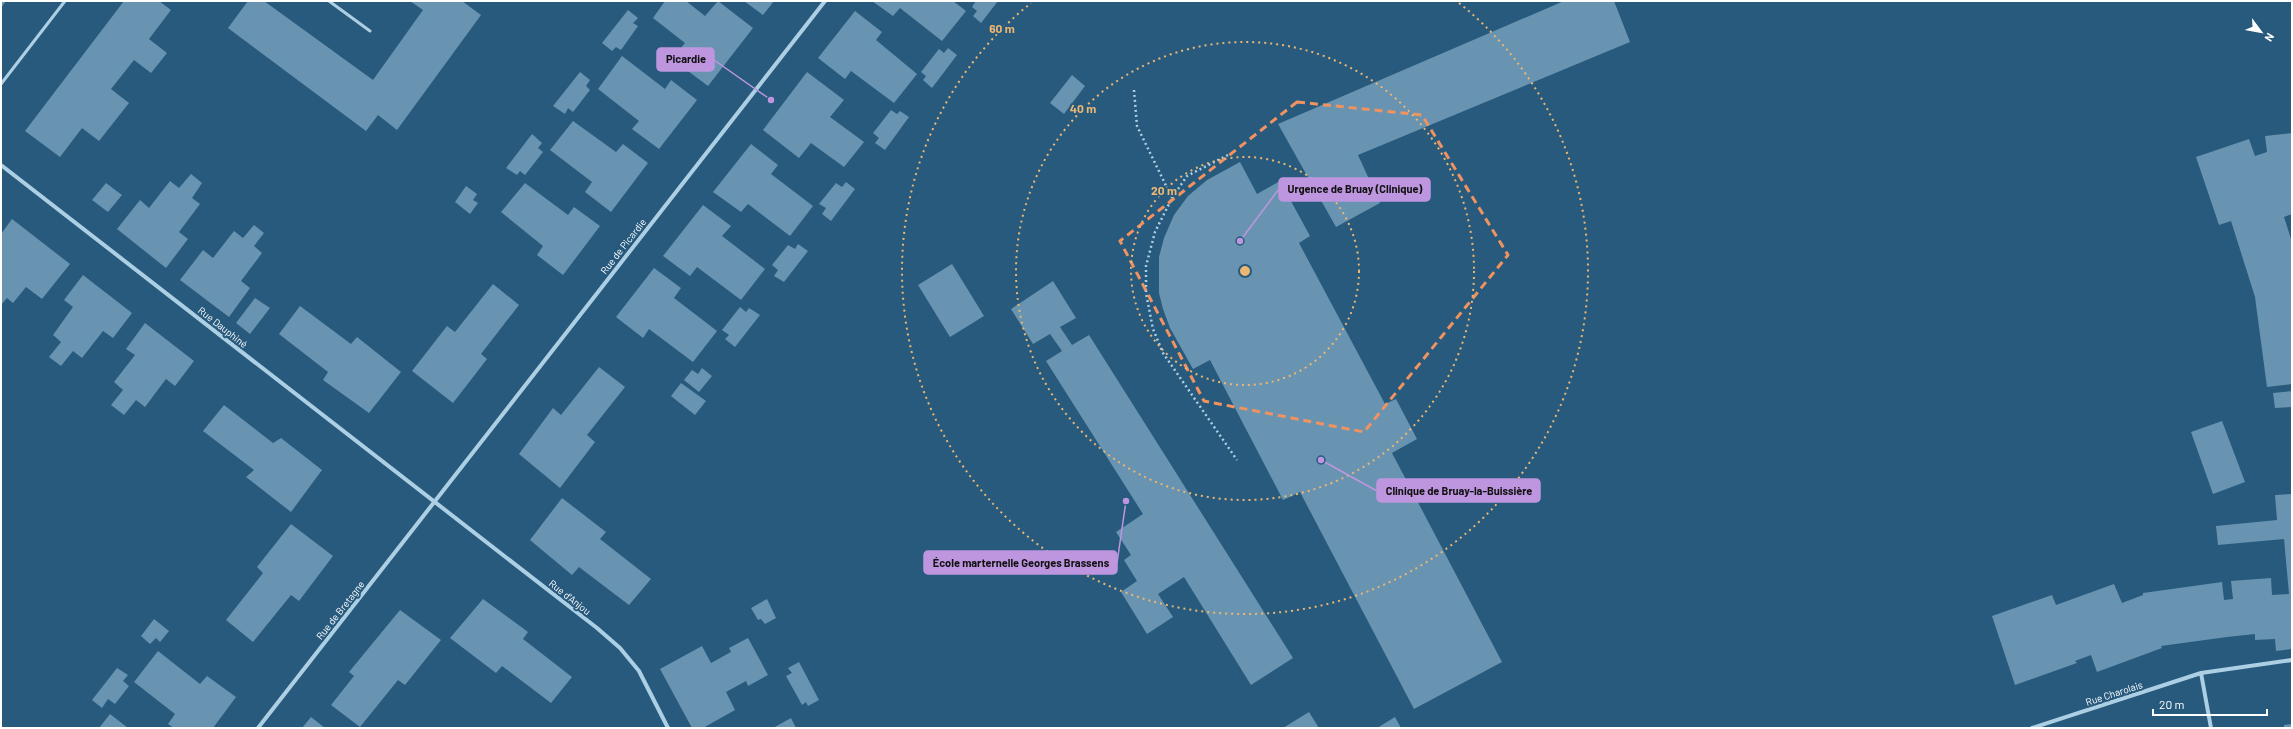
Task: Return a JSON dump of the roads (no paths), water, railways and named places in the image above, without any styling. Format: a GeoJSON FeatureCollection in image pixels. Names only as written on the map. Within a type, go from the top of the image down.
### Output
{"type":"FeatureCollection","features":[{"type":"Feature","properties":{"kind":"street","name":"Rue de Picardie"},"geometry":{"type":"LineString","coordinates":[[435,502],[825,1]]}},
{"type":"Feature","properties":{"kind":"street","name":"Rue Dauphiné"},"geometry":{"type":"LineString","coordinates":[[1,165],[435,502]]}},
{"type":"Feature","properties":{"kind":"street","name":"Rue de Bretagne"},"geometry":{"type":"LineString","coordinates":[[258,728],[435,502]]}},
{"type":"Feature","properties":{"kind":"street","name":"Rue d'Anjou"},"geometry":{"type":"LineString","coordinates":[[435,502],[620,648],[639,671],[668,728]]}},
{"type":"Feature","properties":{"kind":"street","name":"Rue Charolais"},"geometry":{"type":"LineString","coordinates":[[2032,728],[2201,674],[2292,660]]}},
{"type":"Feature","properties":{"kind":"street"},"geometry":{"type":"LineString","coordinates":[[2201,674],[2210,728]]}},
{"type":"Feature","properties":{"kind":"lane"},"geometry":{"type":"LineString","coordinates":[[1,84],[65,1]]}},
{"type":"Feature","properties":{"kind":"lane"},"geometry":{"type":"LineString","coordinates":[[329,1],[370,31]]}},
{"type":"Feature","properties":{"kind":"place","name":"Picardie"},"geometry":{"type":"Point","coordinates":[771,100]}},
{"type":"Feature","properties":{"kind":"place","name":"Urgence de Bruay (Clinique)"},"geometry":{"type":"Point","coordinates":[1240,241]}},
{"type":"Feature","properties":{"kind":"place","name":"Clinique de Bruay-la-Buissière"},"geometry":{"type":"Point","coordinates":[1321,460]}},
{"type":"Feature","properties":{"kind":"place","name":"École marternelle Georges Brassens"},"geometry":{"type":"Point","coordinates":[1126,501]}}]}
